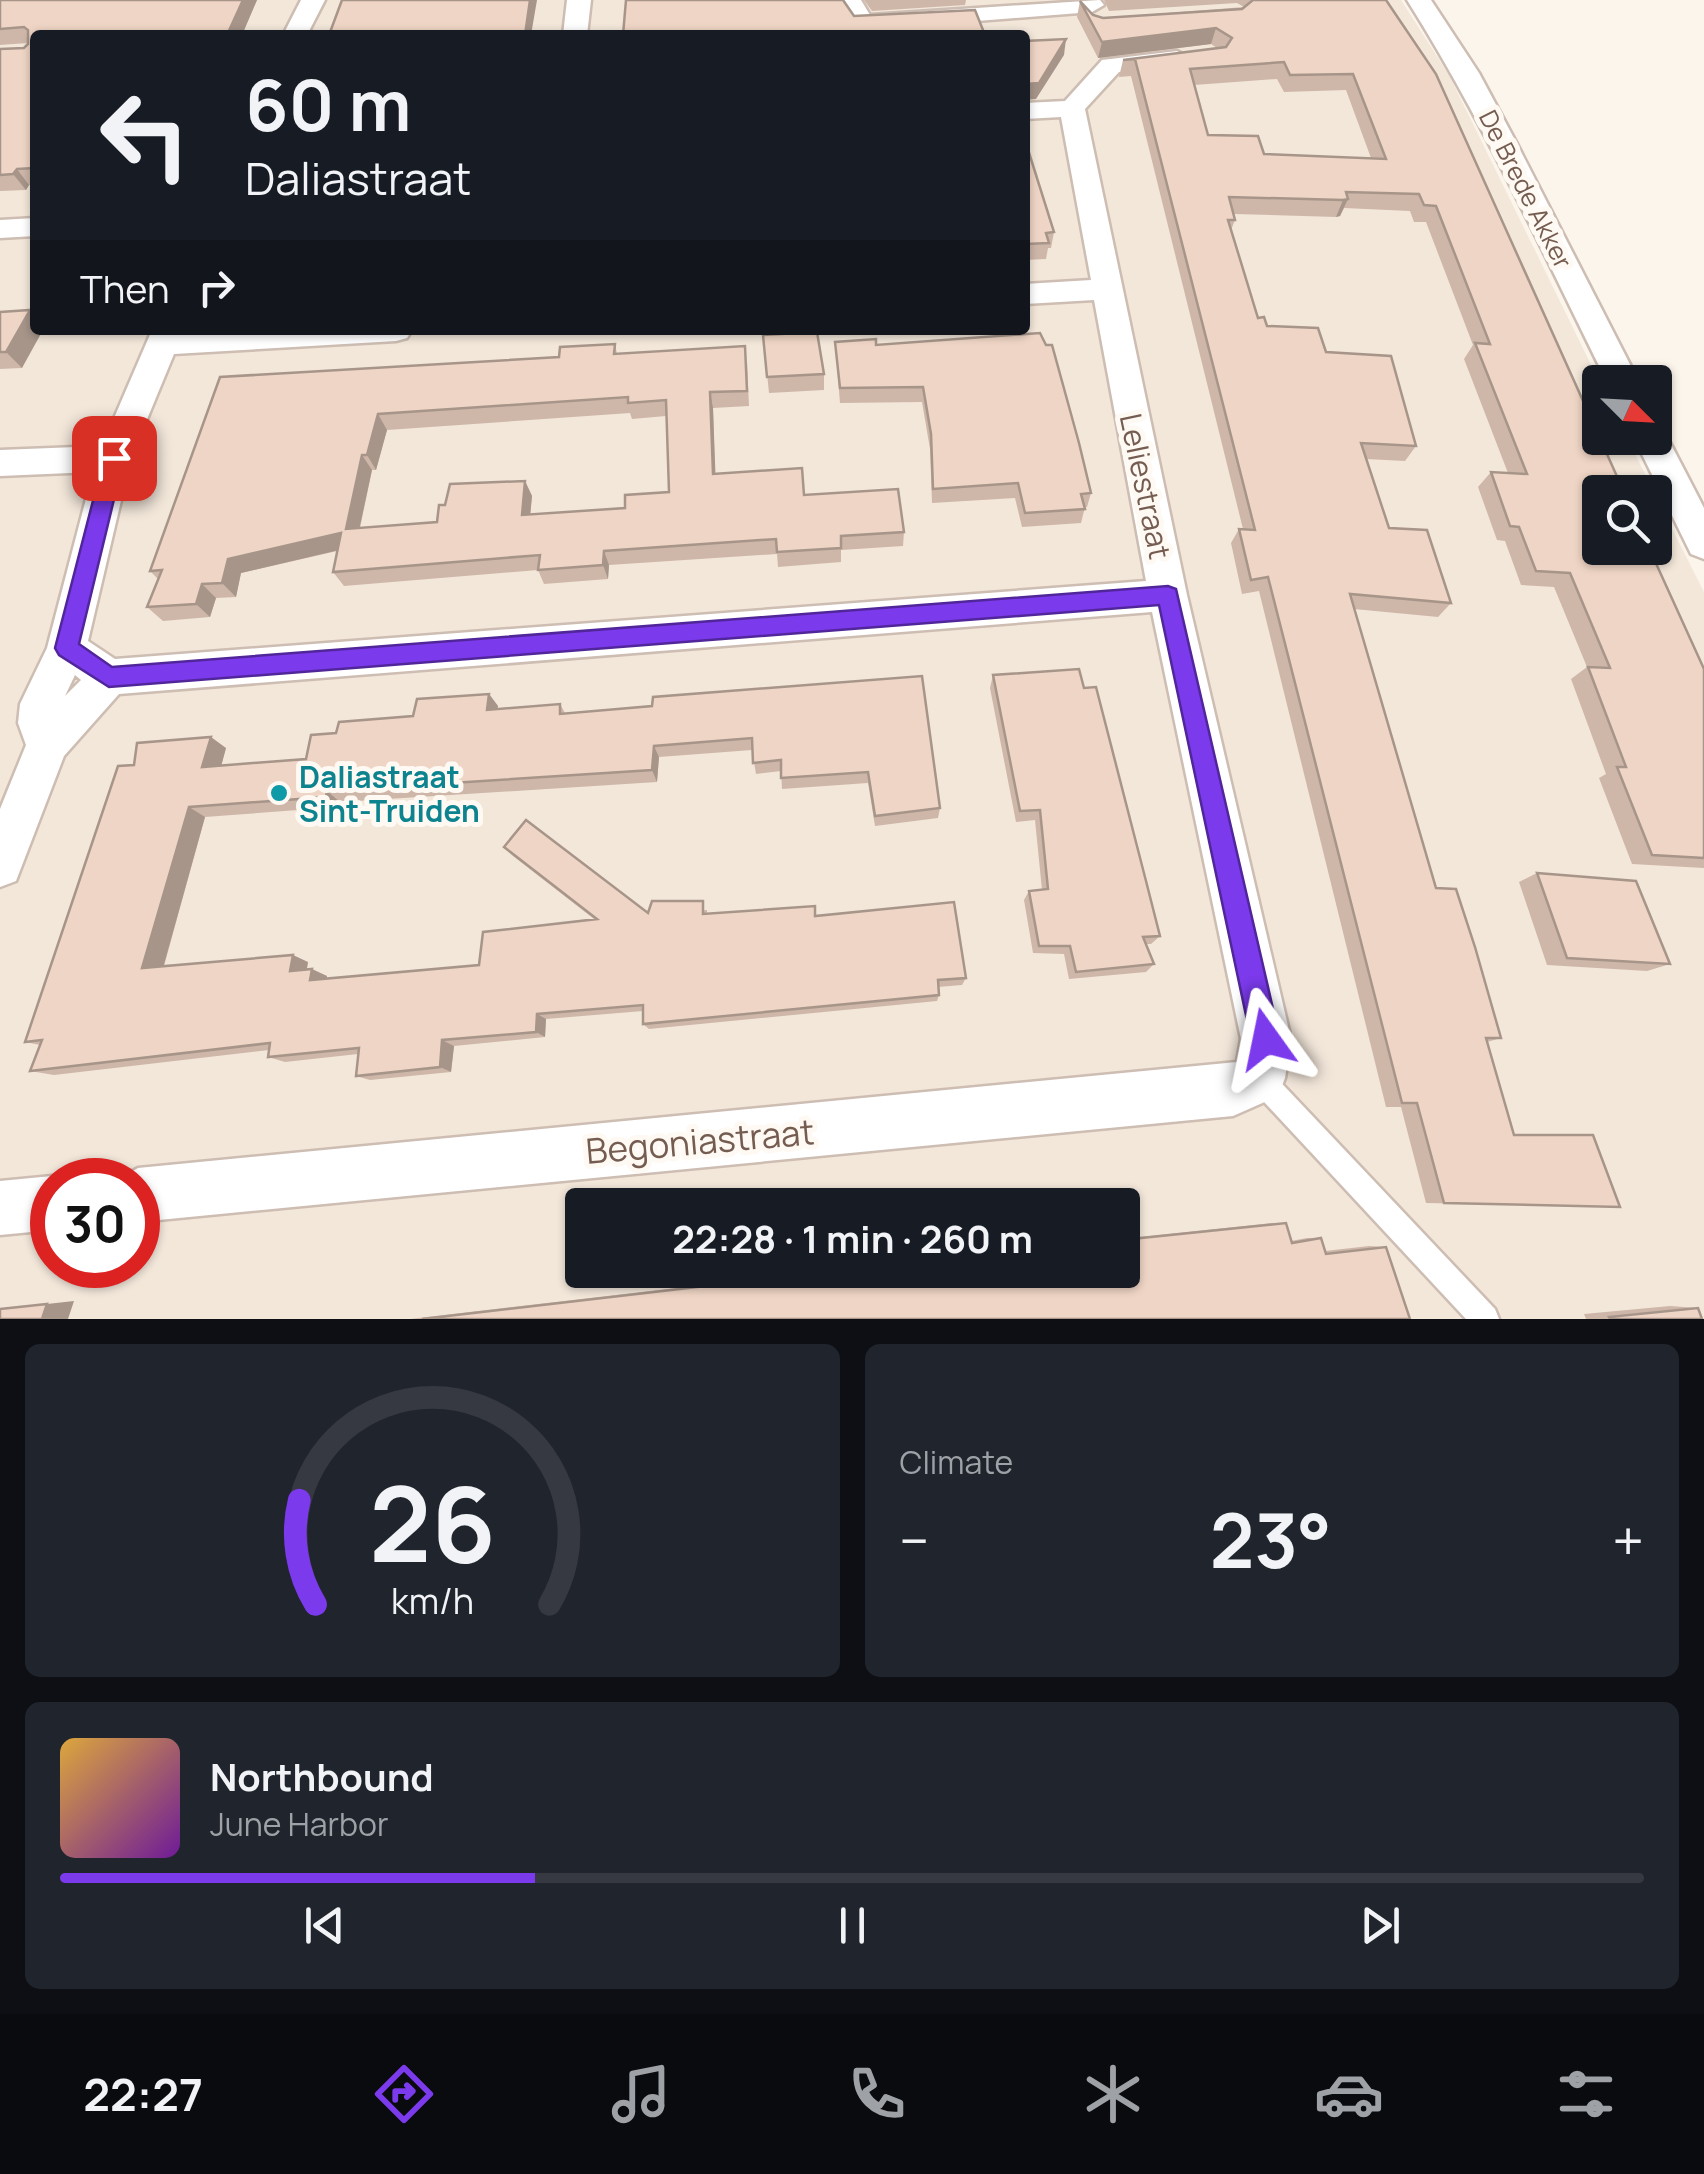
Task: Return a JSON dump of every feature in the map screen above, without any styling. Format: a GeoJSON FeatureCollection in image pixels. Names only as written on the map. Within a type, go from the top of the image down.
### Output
{"type":"FeatureCollection","features":[{"type":"Feature","properties":{"kind":"street"},"geometry":{"type":"LineString","coordinates":[[298,30],[313,0]]}},
{"type":"Feature","properties":{"kind":"street"},"geometry":{"type":"LineString","coordinates":[[576,30],[579,0]]}},
{"type":"Feature","properties":{"kind":"street"},"geometry":{"type":"LineString","coordinates":[[849,0],[864,23],[1091,3],[1099,23],[1119,22]]}},
{"type":"Feature","properties":{"kind":"street","name":"De Brede Akker"},"geometry":{"type":"LineString","coordinates":[[1419,0],[1484,107],[1614,365]]}},
{"type":"Feature","properties":{"kind":"street"},"geometry":{"type":"LineString","coordinates":[[1030,111],[1072,108],[1111,65],[1211,54]]}},
{"type":"Feature","properties":{"kind":"street","name":"Leliestraat"},"geometry":{"type":"LineString","coordinates":[[1072,108],[1168,595],[1266,1039],[1260,1078]]}},
{"type":"Feature","properties":{"kind":"street"},"geometry":{"type":"LineString","coordinates":[[0,229],[30,227]]}},
{"type":"Feature","properties":{"kind":"street"},"geometry":{"type":"LineString","coordinates":[[1030,294],[1106,289]]}},
{"type":"Feature","properties":{"kind":"street"},"geometry":{"type":"LineString","coordinates":[[47,744],[39,723],[41,704],[67,648],[114,458],[166,337],[232,335]]}},
{"type":"Feature","properties":{"kind":"street"},"geometry":{"type":"LineString","coordinates":[[1660,455],[1704,544]]}},
{"type":"Feature","properties":{"kind":"street"},"geometry":{"type":"LineString","coordinates":[[0,462],[114,458]]}},
{"type":"Feature","properties":{"kind":"street"},"geometry":{"type":"LineString","coordinates":[[67,648],[109,677],[1168,595]]}},
{"type":"Feature","properties":{"kind":"street"},"geometry":{"type":"LineString","coordinates":[[0,865],[47,744],[109,677]]}},
{"type":"Feature","properties":{"kind":"street","name":"Begoniastraat"},"geometry":{"type":"LineString","coordinates":[[160,1193],[1234,1090],[1260,1078]]}},
{"type":"Feature","properties":{"kind":"street"},"geometry":{"type":"LineString","coordinates":[[0,1208],[30,1205]]}},
{"type":"Feature","properties":{"kind":"lane"},"geometry":{"type":"LineString","coordinates":[[1260,1078],[1485,1319]]}},
{"type":"Feature","properties":{"kind":"shaded area"},"geometry":{"type":"Polygon","coordinates":[[[0,0],[1401,0],[1449,75],[1591,365],[1582,365],[1582,455],[1636,455],[1646,475],[1582,475],[1582,565],[1672,565],[1672,529],[1704,592],[1704,1319],[0,1319],[0,0]]]}},
{"type":"Feature","properties":{"kind":"building"},"geometry":{"type":"Polygon","coordinates":[[[0,0],[243,0],[229,30],[30,30],[30,168],[0,175],[0,49],[24,48],[28,44],[28,30],[0,29],[0,0]]]}},
{"type":"Feature","properties":{"kind":"building"},"geometry":{"type":"Polygon","coordinates":[[[342,0],[530,0],[526,30],[331,30],[342,0]]]}},
{"type":"Feature","properties":{"kind":"building"},"geometry":{"type":"Polygon","coordinates":[[[626,0],[843,0],[854,16],[975,10],[983,30],[623,30],[626,0]]]}},
{"type":"Feature","properties":{"kind":"building"},"geometry":{"type":"Polygon","coordinates":[[[1253,0],[1386,0],[1436,74],[1582,399],[1582,455],[1607,455],[1616,475],[1582,475],[1582,565],[1657,565],[1704,669],[1704,858],[1652,855],[1617,767],[1626,767],[1588,667],[1610,668],[1570,573],[1536,571],[1519,527],[1510,526],[1491,472],[1527,474],[1475,343],[1490,344],[1436,206],[1424,205],[1419,194],[1346,192],[1348,199],[1343,200],[1229,197],[1235,220],[1228,220],[1258,318],[1264,317],[1267,326],[1318,328],[1326,352],[1391,356],[1416,446],[1361,443],[1389,528],[1427,530],[1451,603],[1350,594],[1436,888],[1456,889],[1475,947],[1501,1038],[1486,1038],[1514,1135],[1593,1135],[1620,1207],[1444,1203],[1417,1103],[1402,1103],[1268,577],[1251,580],[1239,529],[1255,530],[1135,59],[1123,60],[1226,47],[1232,38],[1216,28],[1102,42],[1080,1],[1093,15],[1103,18],[1242,9],[1253,0]],[[1284,62],[1190,69],[1208,135],[1258,136],[1264,154],[1386,159],[1353,74],[1290,75],[1284,62]]]}},
{"type":"Feature","properties":{"kind":"building"},"geometry":{"type":"Polygon","coordinates":[[[1066,39],[1039,83],[1030,84],[1030,41],[1066,39]]]}},
{"type":"Feature","properties":{"kind":"building"},"geometry":{"type":"Polygon","coordinates":[[[1030,156],[1054,232],[1046,233],[1049,243],[1030,244],[1030,156]]]}},
{"type":"Feature","properties":{"kind":"building"},"geometry":{"type":"Polygon","coordinates":[[[30,310],[6,352],[0,352],[0,312],[30,310]]]}},
{"type":"Feature","properties":{"kind":"building"},"geometry":{"type":"Polygon","coordinates":[[[1040,333],[1046,345],[1052,345],[1091,493],[1081,494],[1085,509],[1025,513],[1018,483],[933,489],[931,434],[923,387],[840,388],[835,342],[876,339],[876,345],[1040,333]]]}},
{"type":"Feature","properties":{"kind":"building"},"geometry":{"type":"Polygon","coordinates":[[[763,335],[818,335],[824,374],[767,377],[763,335]]]}},
{"type":"Feature","properties":{"kind":"building"},"geometry":{"type":"Polygon","coordinates":[[[615,344],[614,354],[745,346],[747,391],[710,392],[713,474],[802,468],[804,495],[898,489],[904,532],[841,536],[841,548],[777,552],[776,539],[604,551],[603,565],[538,570],[540,555],[333,572],[341,533],[228,559],[222,583],[202,584],[196,604],[147,607],[162,570],[150,571],[220,377],[559,357],[560,347],[615,344]],[[628,397],[378,414],[367,455],[362,455],[346,529],[437,522],[439,505],[445,505],[450,484],[525,481],[522,515],[625,508],[625,495],[669,492],[666,400],[628,403],[628,397]]]}},
{"type":"Feature","properties":{"kind":"building"},"geometry":{"type":"Polygon","coordinates":[[[1079,669],[1084,688],[1096,687],[1160,936],[1143,937],[1154,964],[1076,972],[1070,946],[1039,946],[1029,891],[1048,889],[1040,810],[1020,811],[993,675],[1079,669]]]}},
{"type":"Feature","properties":{"kind":"building"},"geometry":{"type":"Polygon","coordinates":[[[922,676],[940,808],[875,816],[868,772],[781,778],[781,760],[753,763],[752,738],[654,746],[652,770],[327,791],[326,797],[189,807],[142,968],[293,955],[290,971],[312,969],[310,980],[479,965],[483,932],[597,919],[504,847],[526,820],[648,913],[652,901],[703,901],[703,914],[815,906],[815,916],[954,902],[966,978],[938,980],[939,995],[643,1024],[643,1005],[537,1014],[536,1032],[442,1040],[440,1067],[356,1076],[359,1048],[268,1057],[270,1043],[30,1071],[42,1040],[25,1042],[118,766],[134,765],[137,743],[211,737],[202,767],[306,759],[311,735],[336,733],[339,722],[413,716],[417,699],[489,694],[487,710],[560,704],[560,714],[652,706],[653,697],[922,676]]]}},
{"type":"Feature","properties":{"kind":"building"},"geometry":{"type":"Polygon","coordinates":[[[1537,873],[1636,881],[1670,964],[1567,958],[1537,873]]]}},
{"type":"Feature","properties":{"kind":"building"},"geometry":{"type":"Polygon","coordinates":[[[1286,1223],[1292,1243],[1321,1238],[1326,1254],[1386,1247],[1410,1319],[422,1319],[688,1288],[1140,1288],[1140,1238],[1286,1223]]]}},
{"type":"Feature","properties":{"kind":"building"},"geometry":{"type":"Polygon","coordinates":[[[47,1304],[42,1319],[0,1319],[0,1309],[47,1304]]]}},
{"type":"Feature","properties":{"kind":"building"},"geometry":{"type":"Polygon","coordinates":[[[1698,1308],[1702,1319],[1609,1317],[1698,1308]]]}},
{"type":"Feature","properties":{"kind":"place","name":"Daliastraat Sint-Truiden"},"geometry":{"type":"Point","coordinates":[279,793]}},
{"type":"Feature","properties":{"kind":"route"},"geometry":{"type":"LineString","coordinates":[[114,458],[67,648],[109,677],[1168,595],[1266,1039]]}}]}
